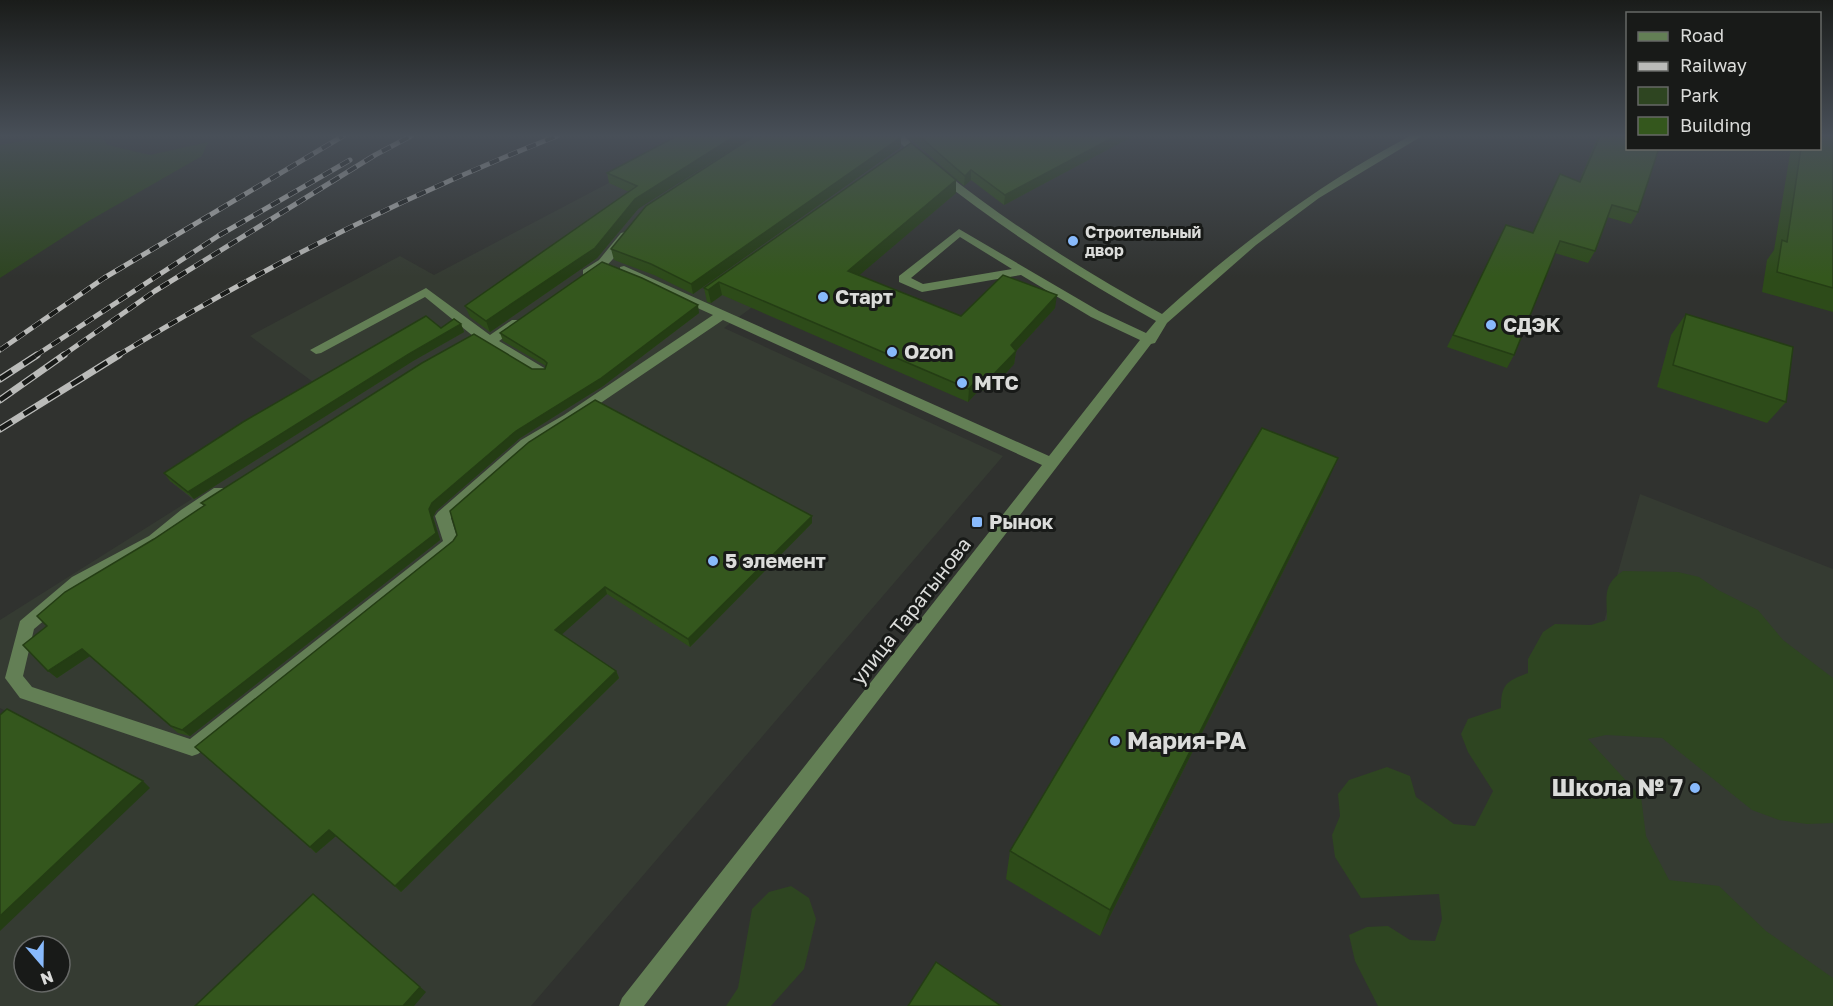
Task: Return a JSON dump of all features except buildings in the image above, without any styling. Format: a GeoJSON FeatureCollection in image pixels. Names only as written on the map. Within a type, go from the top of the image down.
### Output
{"type":"FeatureCollection","features":[{"type":"Feature","properties":{"kind":"street"},"geometry":{"type":"LineString","coordinates":[[948,183],[1025,239],[1103,287],[1163,320]]}},
{"type":"Feature","properties":{"kind":"street","name":"улица Таратынова"},"geometry":{"type":"LineString","coordinates":[[630,1006],[1150,340],[1163,320],[1210,275],[1272,225],[1336,183]]}},
{"type":"Feature","properties":{"kind":"street"},"geometry":{"type":"LineString","coordinates":[[575,282],[603,262],[630,229]]}},
{"type":"Feature","properties":{"kind":"street"},"geometry":{"type":"LineString","coordinates":[[1021,271],[922,288],[903,279],[959,232],[1095,314],[1150,340]]}},
{"type":"Feature","properties":{"kind":"street"},"geometry":{"type":"LineString","coordinates":[[603,262],[699,299],[720,316],[901,394],[1053,464]]}},
{"type":"Feature","properties":{"kind":"street"},"geometry":{"type":"LineString","coordinates":[[316,350],[426,292],[484,337],[541,372]]}},
{"type":"Feature","properties":{"kind":"street"},"geometry":{"type":"LineString","coordinates":[[458,344],[484,337],[528,314]]}},
{"type":"Feature","properties":{"kind":"street"},"geometry":{"type":"LineString","coordinates":[[234,483],[186,514],[154,540],[78,582],[26,626],[14,678],[26,693],[192,748],[451,543],[443,516],[526,444],[569,418],[720,316]]}},
{"type":"Feature","properties":{"kind":"shaded area"},"geometry":{"type":"Polygon","coordinates":[[[609,183],[876,183],[755,305],[724,328],[1003,456],[531,1006],[0,1006],[0,730],[15,716],[0,708],[0,620],[192,499],[170,481],[320,387],[250,336],[400,256],[434,275],[609,183]]]}},
{"type":"Feature","properties":{"kind":"shaded area","name":"Школа № 7"},"geometry":{"type":"Polygon","coordinates":[[[1640,494],[1833,569],[1833,1006],[1496,1006],[1640,494]]]}},
{"type":"Feature","properties":{"kind":"green space"},"geometry":{"type":"Polygon","coordinates":[[[0,183],[155,183],[87,222],[0,278],[0,183]]]}},
{"type":"Feature","properties":{"kind":"green space","name":"Школа № 7"},"geometry":{"type":"Polygon","coordinates":[[[1623,571],[1678,572],[1699,577],[1718,590],[1758,610],[1783,640],[1833,678],[1833,823],[1807,824],[1779,820],[1752,810],[1662,738],[1606,735],[1588,739],[1641,797],[1646,836],[1669,880],[1719,886],[1766,931],[1833,978],[1833,1006],[1378,1006],[1355,961],[1349,935],[1367,927],[1388,926],[1410,940],[1435,941],[1442,919],[1439,894],[1361,898],[1335,857],[1332,835],[1340,816],[1338,794],[1349,780],[1387,767],[1410,776],[1416,797],[1454,824],[1475,826],[1493,791],[1468,752],[1461,734],[1468,719],[1501,708],[1502,694],[1506,685],[1528,673],[1528,659],[1543,632],[1555,624],[1591,625],[1607,620],[1607,592],[1612,581],[1623,571]]]}},
{"type":"Feature","properties":{"kind":"green space"},"geometry":{"type":"Polygon","coordinates":[[[791,886],[809,898],[816,919],[804,969],[771,1006],[726,1006],[738,988],[752,909],[769,892],[791,886]]]}},
{"type":"Feature","properties":{"kind":"railway"},"geometry":{"type":"LineString","coordinates":[[0,350],[104,278],[264,183]]}},
{"type":"Feature","properties":{"kind":"railway"},"geometry":{"type":"LineString","coordinates":[[35,356],[218,236],[310,183]]}},
{"type":"Feature","properties":{"kind":"railway"},"geometry":{"type":"LineString","coordinates":[[62,356],[155,291],[330,183]]}},
{"type":"Feature","properties":{"kind":"railway"},"geometry":{"type":"LineString","coordinates":[[117,356],[278,264],[387,209],[445,183]]}},
{"type":"Feature","properties":{"kind":"railway"},"geometry":{"type":"LineString","coordinates":[[0,379],[37,355]]}},
{"type":"Feature","properties":{"kind":"railway"},"geometry":{"type":"LineString","coordinates":[[0,400],[64,355]]}},
{"type":"Feature","properties":{"kind":"railway"},"geometry":{"type":"LineString","coordinates":[[0,429],[119,355]]}},
{"type":"Feature","properties":{"kind":"place","name":"Строительный двор"},"geometry":{"type":"Point","coordinates":[1073,241]}},
{"type":"Feature","properties":{"kind":"place","name":"Старт"},"geometry":{"type":"Point","coordinates":[823,297]}},
{"type":"Feature","properties":{"kind":"place","name":"СДЭК"},"geometry":{"type":"Point","coordinates":[1491,325]}},
{"type":"Feature","properties":{"kind":"place","name":"Ozon"},"geometry":{"type":"Point","coordinates":[892,352]}},
{"type":"Feature","properties":{"kind":"place","name":"МТС"},"geometry":{"type":"Point","coordinates":[962,383]}},
{"type":"Feature","properties":{"kind":"place","name":"Рынок"},"geometry":{"type":"Point","coordinates":[977,522]}},
{"type":"Feature","properties":{"kind":"place","name":"5 элемент"},"geometry":{"type":"Point","coordinates":[713,561]}},
{"type":"Feature","properties":{"kind":"place","name":"Мария-РА"},"geometry":{"type":"Point","coordinates":[1115,741]}},
{"type":"Feature","properties":{"kind":"place","name":"Школа № 7"},"geometry":{"type":"Point","coordinates":[1695,788]}}]}
